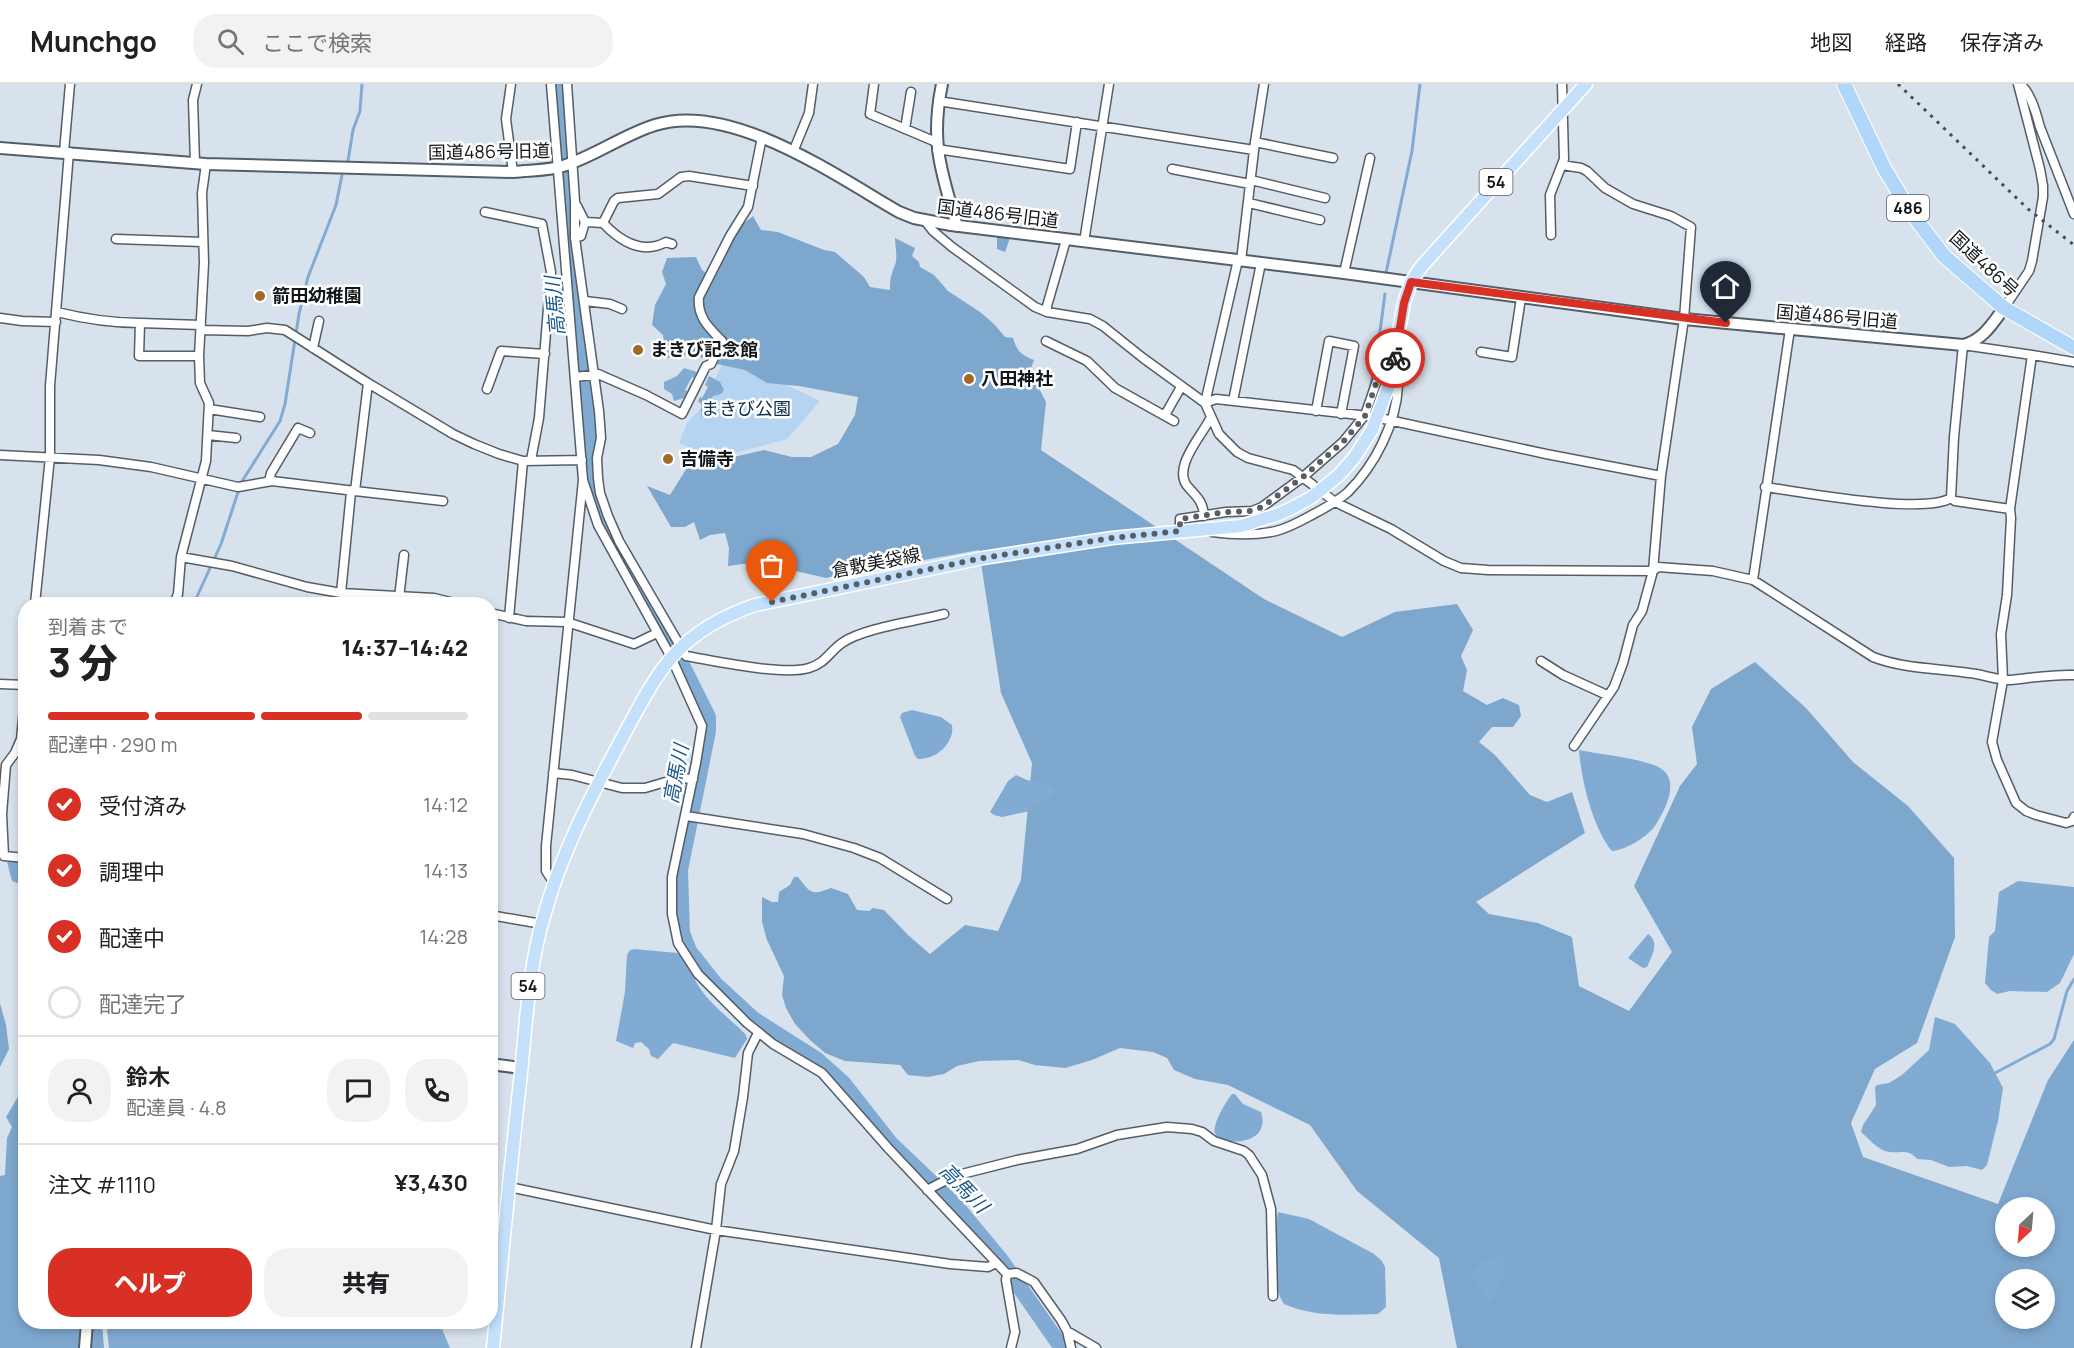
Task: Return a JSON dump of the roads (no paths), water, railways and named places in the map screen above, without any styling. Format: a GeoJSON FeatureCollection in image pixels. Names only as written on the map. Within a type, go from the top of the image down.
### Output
{"type":"FeatureCollection","features":[{"type":"Feature","properties":{"kind":"highway","name":"国道486号"},"geometry":{"type":"LineString","coordinates":[[1844,84],[1884,168],[1910,211],[1944,256],[2004,308],[2033,327],[2074,348]]}},
{"type":"Feature","properties":{"kind":"main road","name":"倉敷美袋線"},"geometry":{"type":"LineString","coordinates":[[498,1294],[528,986],[542,924],[554,883],[582,812],[651,685],[676,652],[704,628],[723,617],[755,605],[983,558],[1112,538],[1241,526],[1292,508],[1323,488],[1354,459],[1372,430],[1385,399],[1394,364],[1404,303],[1411,282],[1430,255],[1586,84]]}},
{"type":"Feature","properties":{"kind":"main road","name":"倉敷美袋線"},"geometry":{"type":"LineString","coordinates":[[493,1348],[495,1329]]}},
{"type":"Feature","properties":{"kind":"street"},"geometry":{"type":"LineString","coordinates":[[35,597],[50,457],[50,386],[57,312],[70,84]]}},
{"type":"Feature","properties":{"kind":"street"},"geometry":{"type":"LineString","coordinates":[[177,597],[182,557],[202,479],[208,435],[209,404],[200,382],[198,356],[203,242],[200,163],[193,100],[197,84]]}},
{"type":"Feature","properties":{"kind":"street"},"geometry":{"type":"LineString","coordinates":[[511,84],[506,119],[513,172]]}},
{"type":"Feature","properties":{"kind":"street"},"geometry":{"type":"LineString","coordinates":[[551,84],[566,165],[575,201],[585,222],[581,236],[575,238]]}},
{"type":"Feature","properties":{"kind":"street"},"geometry":{"type":"LineString","coordinates":[[567,84],[568,295],[584,376],[601,438],[597,458],[600,493],[619,541],[676,652],[702,726],[693,779],[690,816],[672,877],[673,916],[678,943],[698,974],[758,1033],[822,1073],[927,1190],[1007,1274]]}},
{"type":"Feature","properties":{"kind":"street"},"geometry":{"type":"LineString","coordinates":[[793,152],[809,113],[813,84]]}},
{"type":"Feature","properties":{"kind":"street"},"geometry":{"type":"LineString","coordinates":[[874,84],[870,114],[937,145],[1070,169],[1077,122]]}},
{"type":"Feature","properties":{"kind":"street"},"geometry":{"type":"LineString","coordinates":[[942,84],[938,101],[937,145],[939,162],[957,226]]}},
{"type":"Feature","properties":{"kind":"street"},"geometry":{"type":"LineString","coordinates":[[1084,242],[1109,84]]}},
{"type":"Feature","properties":{"kind":"street"},"geometry":{"type":"LineString","coordinates":[[1205,403],[1239,260],[1264,84]]}},
{"type":"Feature","properties":{"kind":"street"},"geometry":{"type":"LineString","coordinates":[[1551,235],[1551,186],[1562,165],[1564,125],[1562,84]]}},
{"type":"Feature","properties":{"kind":"street"},"geometry":{"type":"LineString","coordinates":[[1963,345],[1985,334],[2020,285],[2032,261],[2043,186],[2019,84]]}},
{"type":"Feature","properties":{"kind":"street"},"geometry":{"type":"LineString","coordinates":[[2019,84],[2024,86],[2037,114],[2074,214]]}},
{"type":"Feature","properties":{"kind":"street"},"geometry":{"type":"LineString","coordinates":[[905,129],[911,92]]}},
{"type":"Feature","properties":{"kind":"street"},"geometry":{"type":"LineString","coordinates":[[938,101],[1101,125],[1161,137],[1254,146],[1333,158]]}},
{"type":"Feature","properties":{"kind":"street"},"geometry":{"type":"LineString","coordinates":[[2037,114],[2042,116],[2046,124]]}},
{"type":"Feature","properties":{"kind":"street","name":"国道486号旧道"},"geometry":{"type":"LineString","coordinates":[[0,148],[200,163],[513,172],[566,165],[639,132],[672,121],[708,122],[762,137],[899,212],[926,222],[1344,273],[1684,319],[1963,345]]}},
{"type":"Feature","properties":{"kind":"street"},"geometry":{"type":"LineString","coordinates":[[584,376],[598,374],[682,414],[706,366],[711,364],[722,341],[706,325],[698,307],[699,297],[730,236],[748,207],[762,137]]}},
{"type":"Feature","properties":{"kind":"street"},"geometry":{"type":"LineString","coordinates":[[1344,273],[1370,158]]}},
{"type":"Feature","properties":{"kind":"street"},"geometry":{"type":"LineString","coordinates":[[1562,165],[1581,168],[1605,188],[1633,204],[1671,216],[1691,227],[1684,319],[1661,476],[1653,571],[1642,611],[1633,625],[1614,687],[1574,746]]}},
{"type":"Feature","properties":{"kind":"street"},"geometry":{"type":"LineString","coordinates":[[1172,169],[1325,198]]}},
{"type":"Feature","properties":{"kind":"street"},"geometry":{"type":"LineString","coordinates":[[603,223],[614,201],[618,198],[658,194],[681,177],[689,176],[753,186]]}},
{"type":"Feature","properties":{"kind":"street"},"geometry":{"type":"LineString","coordinates":[[554,883],[546,870],[545,861],[567,622],[583,480],[585,301],[575,238],[575,201]]}},
{"type":"Feature","properties":{"kind":"street"},"geometry":{"type":"LineString","coordinates":[[1248,203],[1320,220]]}},
{"type":"Feature","properties":{"kind":"street"},"geometry":{"type":"LineString","coordinates":[[485,212],[542,224],[551,272],[539,418],[527,460],[509,618]]}},
{"type":"Feature","properties":{"kind":"street"},"geometry":{"type":"LineString","coordinates":[[585,222],[603,223],[619,239],[648,248],[666,242],[672,244]]}},
{"type":"Feature","properties":{"kind":"street"},"geometry":{"type":"LineString","coordinates":[[926,222],[952,247],[1035,307],[1047,312],[1090,320],[1103,326],[1205,403],[1219,434],[1237,452],[1248,458],[1293,470],[1313,485]]}},
{"type":"Feature","properties":{"kind":"street"},"geometry":{"type":"LineString","coordinates":[[116,239],[203,242]]}},
{"type":"Feature","properties":{"kind":"street"},"geometry":{"type":"LineString","coordinates":[[1047,312],[1066,240]]}},
{"type":"Feature","properties":{"kind":"street"},"geometry":{"type":"LineString","coordinates":[[1233,400],[1261,263]]}},
{"type":"Feature","properties":{"kind":"street"},"geometry":{"type":"LineString","coordinates":[[1480,352],[1512,357],[1521,298]]}},
{"type":"Feature","properties":{"kind":"street"},"geometry":{"type":"LineString","coordinates":[[585,301],[610,304],[622,309]]}},
{"type":"Feature","properties":{"kind":"street"},"geometry":{"type":"LineString","coordinates":[[57,312],[87,320],[119,323],[248,331],[277,328],[295,336],[453,434],[499,454],[527,460],[582,460]]}},
{"type":"Feature","properties":{"kind":"street"},"geometry":{"type":"LineString","coordinates":[[0,318],[56,322]]}},
{"type":"Feature","properties":{"kind":"street"},"geometry":{"type":"LineString","coordinates":[[313,348],[319,321]]}},
{"type":"Feature","properties":{"kind":"street"},"geometry":{"type":"LineString","coordinates":[[140,323],[138,356],[198,356]]}},
{"type":"Feature","properties":{"kind":"street"},"geometry":{"type":"LineString","coordinates":[[1753,580],[1790,329]]}},
{"type":"Feature","properties":{"kind":"street"},"geometry":{"type":"LineString","coordinates":[[1046,341],[1087,361],[1115,388],[1174,421]]}},
{"type":"Feature","properties":{"kind":"street"},"geometry":{"type":"LineString","coordinates":[[1316,411],[1329,341],[1354,346],[1341,414]]}},
{"type":"Feature","properties":{"kind":"street"},"geometry":{"type":"LineString","coordinates":[[1963,345],[2074,362]]}},
{"type":"Feature","properties":{"kind":"street"},"geometry":{"type":"LineString","coordinates":[[1951,498],[1963,345]]}},
{"type":"Feature","properties":{"kind":"street"},"geometry":{"type":"LineString","coordinates":[[487,389],[501,351],[545,354]]}},
{"type":"Feature","properties":{"kind":"street"},"geometry":{"type":"LineString","coordinates":[[2032,355],[2010,509],[2007,595],[2001,634],[2002,680],[1992,742],[1997,760],[2016,803],[2026,811],[2066,823],[2072,821],[2074,817]]}},
{"type":"Feature","properties":{"kind":"street"},"geometry":{"type":"LineString","coordinates":[[1180,531],[1180,519],[1226,512],[1252,511],[1262,507],[1303,477],[1343,442],[1368,416],[1379,375],[1394,364],[1399,385],[1383,442],[1366,470],[1348,492],[1335,502],[1300,521],[1278,530],[1246,536],[1194,529]]}},
{"type":"Feature","properties":{"kind":"street"},"geometry":{"type":"LineString","coordinates":[[341,593],[368,383]]}},
{"type":"Feature","properties":{"kind":"street"},"geometry":{"type":"LineString","coordinates":[[1165,415],[1181,387]]}},
{"type":"Feature","properties":{"kind":"street"},"geometry":{"type":"LineString","coordinates":[[1205,403],[1216,399],[1233,400],[1368,416]]}},
{"type":"Feature","properties":{"kind":"street"},"geometry":{"type":"LineString","coordinates":[[209,409],[260,417]]}},
{"type":"Feature","properties":{"kind":"street"},"geometry":{"type":"LineString","coordinates":[[1204,516],[1198,496],[1187,487],[1183,477],[1183,464],[1211,417]]}},
{"type":"Feature","properties":{"kind":"street"},"geometry":{"type":"LineString","coordinates":[[1388,419],[1546,454],[1661,476]]}},
{"type":"Feature","properties":{"kind":"street"},"geometry":{"type":"LineString","coordinates":[[269,481],[271,473],[298,428],[310,433]]}},
{"type":"Feature","properties":{"kind":"street"},"geometry":{"type":"LineString","coordinates":[[208,435],[236,438]]}},
{"type":"Feature","properties":{"kind":"street"},"geometry":{"type":"LineString","coordinates":[[0,456],[99,460],[151,467],[240,487],[269,481],[443,501]]}},
{"type":"Feature","properties":{"kind":"street"},"geometry":{"type":"LineString","coordinates":[[583,480],[598,525],[657,633],[676,652],[686,656],[784,671],[808,668],[826,661],[842,643],[864,633],[944,614]]}},
{"type":"Feature","properties":{"kind":"street"},"geometry":{"type":"LineString","coordinates":[[1765,487],[1906,505],[1938,503],[1951,498]]}},
{"type":"Feature","properties":{"kind":"street"},"geometry":{"type":"LineString","coordinates":[[1326,495],[1335,502],[1391,529],[1444,561],[1461,567],[1488,570],[1653,571],[1658,567],[1713,571],[1753,580],[1873,657],[1886,662],[2002,680],[2074,675]]}},
{"type":"Feature","properties":{"kind":"street"},"geometry":{"type":"LineString","coordinates":[[1951,498],[1955,501],[2010,509]]}},
{"type":"Feature","properties":{"kind":"street"},"geometry":{"type":"LineString","coordinates":[[399,597],[404,555]]}},
{"type":"Feature","properties":{"kind":"street"},"geometry":{"type":"LineString","coordinates":[[182,557],[307,587],[387,597]]}},
{"type":"Feature","properties":{"kind":"street"},"geometry":{"type":"LineString","coordinates":[[498,615],[526,621],[567,622],[634,644],[657,633]]}},
{"type":"Feature","properties":{"kind":"street"},"geometry":{"type":"LineString","coordinates":[[1541,661],[1563,675],[1607,695]]}},
{"type":"Feature","properties":{"kind":"street"},"geometry":{"type":"LineString","coordinates":[[0,684],[18,686]]}},
{"type":"Feature","properties":{"kind":"street"},"geometry":{"type":"LineString","coordinates":[[18,746],[6,765],[2,814],[4,856],[18,857]]}},
{"type":"Feature","properties":{"kind":"street"},"geometry":{"type":"LineString","coordinates":[[554,773],[622,788],[645,788],[679,778],[693,779]]}},
{"type":"Feature","properties":{"kind":"street"},"geometry":{"type":"LineString","coordinates":[[690,816],[803,834],[854,848],[880,858],[947,899]]}},
{"type":"Feature","properties":{"kind":"street"},"geometry":{"type":"LineString","coordinates":[[498,916],[542,924]]}},
{"type":"Feature","properties":{"kind":"street"},"geometry":{"type":"LineString","coordinates":[[696,1348],[716,1230],[721,1184],[734,1151],[748,1053],[758,1033]]}},
{"type":"Feature","properties":{"kind":"street"},"geometry":{"type":"LineString","coordinates":[[498,1065],[521,1068]]}},
{"type":"Feature","properties":{"kind":"street"},"geometry":{"type":"LineString","coordinates":[[927,1190],[954,1176],[1017,1160],[1077,1149],[1117,1135],[1167,1127],[1202,1132],[1214,1141],[1244,1151],[1262,1175],[1271,1209],[1273,1296]]}},
{"type":"Feature","properties":{"kind":"street"},"geometry":{"type":"LineString","coordinates":[[508,1187],[716,1230],[950,1264],[988,1267],[996,1263]]}},
{"type":"Feature","properties":{"kind":"street"},"geometry":{"type":"LineString","coordinates":[[1007,1274],[1017,1273],[1034,1282],[1067,1331],[1071,1348]]}},
{"type":"Feature","properties":{"kind":"street"},"geometry":{"type":"LineString","coordinates":[[1007,1274],[1006,1280],[1015,1332],[1011,1348]]}},
{"type":"Feature","properties":{"kind":"street"},"geometry":{"type":"LineString","coordinates":[[85,1348],[86,1329]]}},
{"type":"Feature","properties":{"kind":"street"},"geometry":{"type":"LineString","coordinates":[[1067,1331],[1096,1348]]}},
{"type":"Feature","properties":{"kind":"waterway"},"geometry":{"type":"LineString","coordinates":[[348,161],[353,130],[360,111],[362,84]]}},
{"type":"Feature","properties":{"kind":"waterway","name":"高馬川"},"geometry":{"type":"LineString","coordinates":[[558,84],[570,246],[587,406],[590,476],[600,514],[614,544],[667,635],[708,717],[708,731],[680,870],[682,933],[689,951],[715,984],[753,1019],[816,1059],[843,1083],[890,1143],[956,1206],[1000,1259],[1062,1348]]}},
{"type":"Feature","properties":{"kind":"waterway"},"geometry":{"type":"LineString","coordinates":[[1386,273],[1412,151],[1420,84]]}},
{"type":"Feature","properties":{"kind":"waterway"},"geometry":{"type":"LineString","coordinates":[[197,597],[221,544],[241,483],[280,421],[308,277],[336,205],[342,175]]}},
{"type":"Feature","properties":{"kind":"waterway"},"geometry":{"type":"LineString","coordinates":[[1369,393],[1376,361],[1385,294]]}},
{"type":"Feature","properties":{"kind":"waterway"},"geometry":{"type":"LineString","coordinates":[[1993,1074],[2050,1044],[2054,1039],[2067,991],[2074,979]]}},
{"type":"Feature","properties":{"kind":"railway"},"geometry":{"type":"LineString","coordinates":[[1898,84],[2028,209],[2074,245]]}},
{"type":"Feature","properties":{"kind":"place","name":"箭田幼稚園"},"geometry":{"type":"Point","coordinates":[260,296]}},
{"type":"Feature","properties":{"kind":"place","name":"まきび記念館"},"geometry":{"type":"Point","coordinates":[638,350]}},
{"type":"Feature","properties":{"kind":"place","name":"八田神社"},"geometry":{"type":"Point","coordinates":[969,379]}},
{"type":"Feature","properties":{"kind":"place","name":"吉備寺"},"geometry":{"type":"Point","coordinates":[668,459]}},
{"type":"Feature","properties":{"kind":"park label","name":"まきび公園"},"geometry":{"type":"Point","coordinates":[746,409]}}]}
